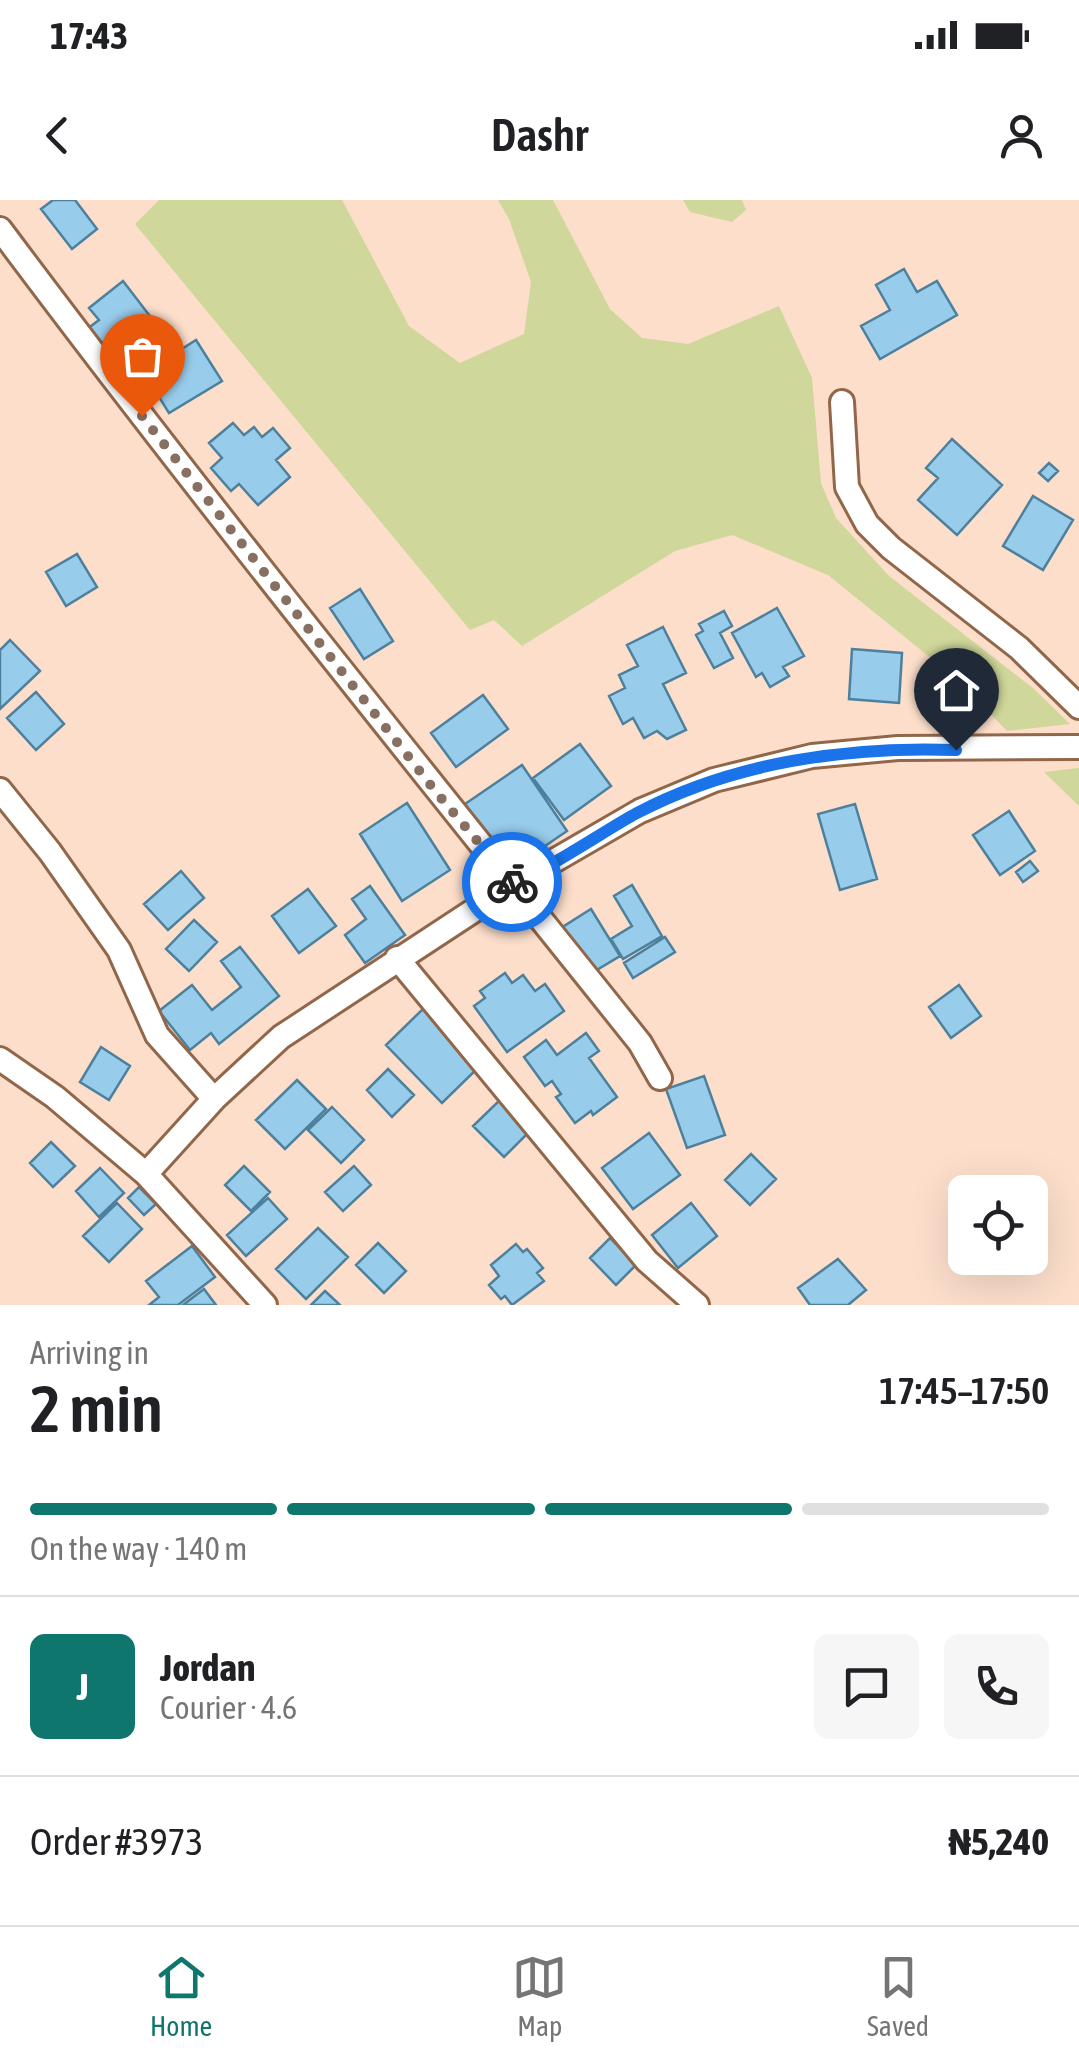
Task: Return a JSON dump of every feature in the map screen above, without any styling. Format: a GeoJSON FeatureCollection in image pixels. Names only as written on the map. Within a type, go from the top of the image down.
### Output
{"type":"FeatureCollection","features":[{"type":"Feature","properties":{"kind":"street"},"geometry":{"type":"LineString","coordinates":[[0,229],[96,358],[436,792],[640,1043],[660,1078]]}},
{"type":"Feature","properties":{"kind":"street"},"geometry":{"type":"LineString","coordinates":[[842,402],[847,487],[867,524],[891,548],[1019,648],[1079,706]]}},
{"type":"Feature","properties":{"kind":"street"},"geometry":{"type":"LineString","coordinates":[[146,1174],[214,1099],[281,1037],[514,884],[640,811],[714,780],[812,756],[898,748],[1079,746]]}},
{"type":"Feature","properties":{"kind":"street"},"geometry":{"type":"LineString","coordinates":[[0,790],[50,852],[119,950],[158,1035],[214,1099]]}},
{"type":"Feature","properties":{"kind":"street"},"geometry":{"type":"LineString","coordinates":[[397,958],[648,1261],[697,1305]]}},
{"type":"Feature","properties":{"kind":"street"},"geometry":{"type":"LineString","coordinates":[[0,1059],[55,1097],[146,1174],[265,1305]]}},
{"type":"Feature","properties":{"kind":"green space"},"geometry":{"type":"Polygon","coordinates":[[[159,200],[342,200],[409,326],[460,363],[524,334],[531,282],[509,219],[498,200],[553,200],[610,309],[642,338],[688,344],[779,306],[812,378],[821,483],[836,518],[889,576],[1034,689],[1070,724],[1007,731],[958,680],[828,575],[732,535],[675,551],[522,646],[494,620],[470,630],[135,224],[159,200]]]}},
{"type":"Feature","properties":{"kind":"green space"},"geometry":{"type":"Polygon","coordinates":[[[683,200],[742,200],[746,210],[732,222],[690,212],[683,200]]]}},
{"type":"Feature","properties":{"kind":"green space"},"geometry":{"type":"Polygon","coordinates":[[[1079,768],[1079,806],[1044,772],[1079,768]]]}},
{"type":"Feature","properties":{"kind":"building"},"geometry":{"type":"Polygon","coordinates":[[[53,200],[75,200],[97,229],[72,249],[41,209],[53,200]]]}},
{"type":"Feature","properties":{"kind":"building"},"geometry":{"type":"Polygon","coordinates":[[[904,269],[917,292],[937,281],[957,315],[880,359],[861,326],[890,310],[876,285],[904,269]]]}},
{"type":"Feature","properties":{"kind":"building"},"geometry":{"type":"Polygon","coordinates":[[[123,281],[156,324],[123,350],[114,339],[102,348],[87,329],[99,320],[89,308],[123,281]]]}},
{"type":"Feature","properties":{"kind":"building"},"geometry":{"type":"Polygon","coordinates":[[[196,340],[222,381],[169,413],[144,373],[196,340]]]}},
{"type":"Feature","properties":{"kind":"building"},"geometry":{"type":"Polygon","coordinates":[[[233,423],[244,435],[254,427],[262,437],[273,428],[290,448],[276,460],[290,477],[258,505],[239,484],[231,491],[211,468],[222,458],[209,443],[233,423]]]}},
{"type":"Feature","properties":{"kind":"building"},"geometry":{"type":"Polygon","coordinates":[[[952,439],[1002,485],[957,535],[918,500],[938,478],[926,468],[952,439]]]}},
{"type":"Feature","properties":{"kind":"building"},"geometry":{"type":"Polygon","coordinates":[[[1049,463],[1058,471],[1048,481],[1039,473],[1049,463]]]}},
{"type":"Feature","properties":{"kind":"building"},"geometry":{"type":"Polygon","coordinates":[[[1033,496],[1073,520],[1043,570],[1003,546],[1033,496]]]}},
{"type":"Feature","properties":{"kind":"building"},"geometry":{"type":"Polygon","coordinates":[[[77,554],[97,587],[66,606],[46,572],[77,554]]]}},
{"type":"Feature","properties":{"kind":"building"},"geometry":{"type":"Polygon","coordinates":[[[360,589],[393,641],[364,659],[330,608],[360,589]]]}},
{"type":"Feature","properties":{"kind":"building"},"geometry":{"type":"Polygon","coordinates":[[[777,608],[804,656],[783,667],[789,676],[770,687],[762,673],[756,677],[732,633],[777,608]]]}},
{"type":"Feature","properties":{"kind":"building"},"geometry":{"type":"Polygon","coordinates":[[[724,611],[732,626],[720,633],[733,658],[714,668],[696,635],[703,631],[699,624],[724,611]]]}},
{"type":"Feature","properties":{"kind":"building"},"geometry":{"type":"Polygon","coordinates":[[[663,627],[686,673],[663,684],[686,730],[667,739],[657,731],[644,738],[633,718],[623,724],[609,696],[625,688],[619,675],[638,666],[627,645],[663,627]]]}},
{"type":"Feature","properties":{"kind":"building"},"geometry":{"type":"Polygon","coordinates":[[[10,640],[40,671],[0,709],[0,650],[10,640]]]}},
{"type":"Feature","properties":{"kind":"building"},"geometry":{"type":"Polygon","coordinates":[[[852,649],[902,653],[899,703],[849,699],[852,649]]]}},
{"type":"Feature","properties":{"kind":"building"},"geometry":{"type":"Polygon","coordinates":[[[36,692],[64,724],[36,750],[7,718],[36,692]]]}},
{"type":"Feature","properties":{"kind":"building"},"geometry":{"type":"Polygon","coordinates":[[[483,695],[508,729],[456,767],[431,733],[483,695]]]}},
{"type":"Feature","properties":{"kind":"building"},"geometry":{"type":"Polygon","coordinates":[[[580,744],[611,786],[564,820],[533,778],[580,744]]]}},
{"type":"Feature","properties":{"kind":"building"},"geometry":{"type":"Polygon","coordinates":[[[522,765],[567,831],[510,870],[465,804],[522,765]]]}},
{"type":"Feature","properties":{"kind":"building"},"geometry":{"type":"Polygon","coordinates":[[[407,803],[450,870],[402,901],[360,834],[407,803]]]}},
{"type":"Feature","properties":{"kind":"building"},"geometry":{"type":"Polygon","coordinates":[[[855,804],[877,879],[840,890],[818,814],[855,804]]]}},
{"type":"Feature","properties":{"kind":"building"},"geometry":{"type":"Polygon","coordinates":[[[1009,811],[1035,851],[1000,875],[973,835],[1009,811]]]}},
{"type":"Feature","properties":{"kind":"building"},"geometry":{"type":"Polygon","coordinates":[[[1030,861],[1038,871],[1023,882],[1016,872],[1030,861]]]}},
{"type":"Feature","properties":{"kind":"building"},"geometry":{"type":"Polygon","coordinates":[[[181,871],[204,898],[168,930],[144,904],[181,871]]]}},
{"type":"Feature","properties":{"kind":"building"},"geometry":{"type":"Polygon","coordinates":[[[632,885],[662,936],[623,959],[611,939],[632,926],[614,896],[632,885]]]}},
{"type":"Feature","properties":{"kind":"building"},"geometry":{"type":"Polygon","coordinates":[[[370,886],[405,935],[365,963],[345,935],[366,919],[352,899],[370,886]]]}},
{"type":"Feature","properties":{"kind":"building"},"geometry":{"type":"Polygon","coordinates":[[[308,889],[336,926],[299,953],[272,916],[308,889]]]}},
{"type":"Feature","properties":{"kind":"building"},"geometry":{"type":"Polygon","coordinates":[[[591,909],[620,956],[590,974],[561,928],[591,909]]]}},
{"type":"Feature","properties":{"kind":"building"},"geometry":{"type":"Polygon","coordinates":[[[194,920],[217,942],[189,971],[166,949],[194,920]]]}},
{"type":"Feature","properties":{"kind":"building"},"geometry":{"type":"Polygon","coordinates":[[[665,937],[675,952],[633,978],[624,963],[665,937]]]}},
{"type":"Feature","properties":{"kind":"building"},"geometry":{"type":"Polygon","coordinates":[[[240,947],[279,996],[219,1044],[211,1033],[190,1050],[159,1011],[192,985],[212,1010],[241,987],[221,961],[240,947]]]}},
{"type":"Feature","properties":{"kind":"building"},"geometry":{"type":"Polygon","coordinates":[[[505,973],[512,983],[523,975],[535,991],[545,984],[564,1011],[507,1052],[474,1006],[485,998],[480,991],[505,973]]]}},
{"type":"Feature","properties":{"kind":"building"},"geometry":{"type":"Polygon","coordinates":[[[959,985],[981,1016],[951,1038],[929,1007],[959,985]]]}},
{"type":"Feature","properties":{"kind":"building"},"geometry":{"type":"Polygon","coordinates":[[[426,1006],[482,1064],[442,1103],[386,1045],[426,1006]]]}},
{"type":"Feature","properties":{"kind":"building"},"geometry":{"type":"Polygon","coordinates":[[[586,1033],[599,1051],[589,1058],[617,1097],[575,1123],[556,1097],[561,1094],[552,1081],[545,1086],[524,1057],[546,1040],[557,1055],[586,1033]]]}},
{"type":"Feature","properties":{"kind":"building"},"geometry":{"type":"Polygon","coordinates":[[[101,1047],[130,1066],[109,1100],[80,1082],[101,1047]]]}},
{"type":"Feature","properties":{"kind":"building"},"geometry":{"type":"Polygon","coordinates":[[[388,1069],[414,1095],[392,1117],[367,1090],[388,1069]]]}},
{"type":"Feature","properties":{"kind":"building"},"geometry":{"type":"Polygon","coordinates":[[[704,1076],[725,1135],[687,1148],[666,1089],[704,1076]]]}},
{"type":"Feature","properties":{"kind":"building"},"geometry":{"type":"Polygon","coordinates":[[[297,1080],[326,1109],[285,1149],[256,1120],[297,1080]]]}},
{"type":"Feature","properties":{"kind":"building"},"geometry":{"type":"Polygon","coordinates":[[[502,1098],[532,1129],[504,1157],[473,1126],[502,1098]]]}},
{"type":"Feature","properties":{"kind":"building"},"geometry":{"type":"Polygon","coordinates":[[[332,1107],[364,1140],[341,1163],[308,1130],[332,1107]]]}},
{"type":"Feature","properties":{"kind":"building"},"geometry":{"type":"Polygon","coordinates":[[[649,1133],[680,1175],[633,1209],[602,1168],[649,1133]]]}},
{"type":"Feature","properties":{"kind":"building"},"geometry":{"type":"Polygon","coordinates":[[[51,1142],[75,1166],[53,1187],[30,1163],[51,1142]]]}},
{"type":"Feature","properties":{"kind":"building"},"geometry":{"type":"Polygon","coordinates":[[[751,1154],[776,1179],[750,1205],[725,1180],[751,1154]]]}},
{"type":"Feature","properties":{"kind":"building"},"geometry":{"type":"Polygon","coordinates":[[[244,1166],[270,1192],[251,1211],[225,1185],[244,1166]]]}},
{"type":"Feature","properties":{"kind":"building"},"geometry":{"type":"Polygon","coordinates":[[[354,1166],[371,1185],[343,1211],[325,1192],[354,1166]]]}},
{"type":"Feature","properties":{"kind":"building"},"geometry":{"type":"Polygon","coordinates":[[[100,1168],[124,1193],[99,1217],[76,1191],[100,1168]]]}},
{"type":"Feature","properties":{"kind":"building"},"geometry":{"type":"Polygon","coordinates":[[[139,1187],[156,1204],[144,1215],[128,1198],[139,1187]]]}},
{"type":"Feature","properties":{"kind":"building"},"geometry":{"type":"Polygon","coordinates":[[[268,1198],[287,1219],[246,1256],[227,1235],[268,1198]]]}},
{"type":"Feature","properties":{"kind":"building"},"geometry":{"type":"Polygon","coordinates":[[[117,1203],[142,1229],[109,1262],[83,1236],[117,1203]]]}},
{"type":"Feature","properties":{"kind":"building"},"geometry":{"type":"Polygon","coordinates":[[[691,1203],[717,1236],[678,1268],[652,1235],[691,1203]]]}},
{"type":"Feature","properties":{"kind":"building"},"geometry":{"type":"Polygon","coordinates":[[[318,1228],[348,1257],[306,1299],[276,1269],[318,1228]]]}},
{"type":"Feature","properties":{"kind":"building"},"geometry":{"type":"Polygon","coordinates":[[[610,1238],[636,1265],[616,1285],[590,1258],[610,1238]]]}},
{"type":"Feature","properties":{"kind":"building"},"geometry":{"type":"Polygon","coordinates":[[[378,1243],[406,1271],[384,1293],[356,1265],[378,1243]]]}},
{"type":"Feature","properties":{"kind":"building"},"geometry":{"type":"Polygon","coordinates":[[[516,1244],[523,1252],[527,1249],[543,1268],[537,1273],[544,1281],[512,1305],[489,1285],[499,1276],[491,1265],[516,1244]]]}},
{"type":"Feature","properties":{"kind":"building"},"geometry":{"type":"Polygon","coordinates":[[[192,1246],[215,1277],[178,1305],[149,1305],[159,1297],[146,1281],[192,1246]]]}},
{"type":"Feature","properties":{"kind":"building"},"geometry":{"type":"Polygon","coordinates":[[[838,1259],[866,1290],[848,1305],[810,1305],[798,1288],[838,1259]]]}},
{"type":"Feature","properties":{"kind":"building"},"geometry":{"type":"Polygon","coordinates":[[[204,1289],[216,1305],[183,1305],[204,1289]]]}},
{"type":"Feature","properties":{"kind":"building"},"geometry":{"type":"Polygon","coordinates":[[[325,1291],[340,1305],[311,1305],[325,1291]]]}},
{"type":"Feature","properties":{"kind":"way so far"},"geometry":{"type":"LineString","coordinates":[[142,416],[436,792],[512,882]]}},
{"type":"Feature","properties":{"kind":"route"},"geometry":{"type":"LineString","coordinates":[[512,882],[640,811],[714,780],[812,756],[898,748],[956,750]]}}]}
